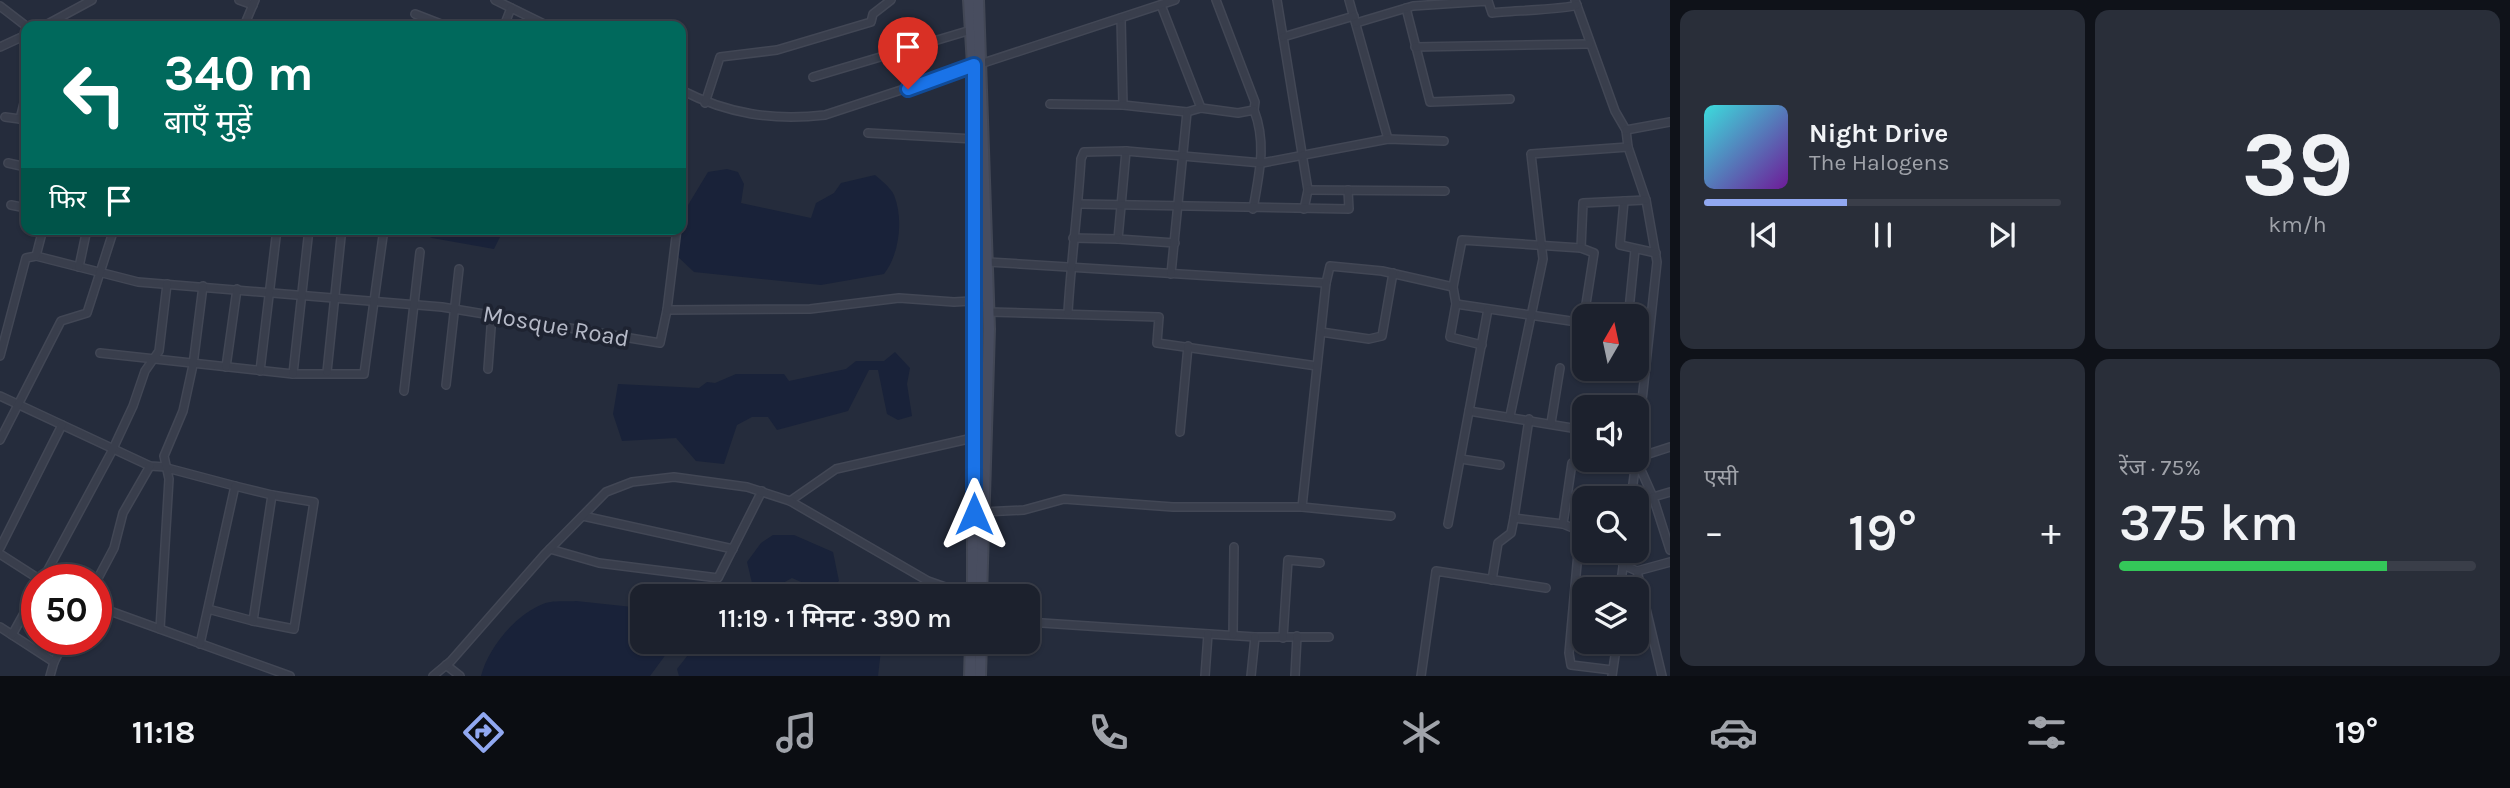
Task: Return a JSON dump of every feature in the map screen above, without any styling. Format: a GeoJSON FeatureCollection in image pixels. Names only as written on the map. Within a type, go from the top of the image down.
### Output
{"type":"FeatureCollection","features":[{"type":"Feature","properties":{"kind":"main road"},"geometry":{"type":"LineString","coordinates":[[969,0],[971,30],[978,64],[989,312],[980,436],[977,584]]}},
{"type":"Feature","properties":{"kind":"main road"},"geometry":{"type":"LineString","coordinates":[[978,584],[984,512],[975,300],[974,139],[979,0]]}},
{"type":"Feature","properties":{"kind":"main road"},"geometry":{"type":"LineString","coordinates":[[970,676],[971,654]]}},
{"type":"Feature","properties":{"kind":"main road"},"geometry":{"type":"LineString","coordinates":[[980,676],[981,654]]}},
{"type":"Feature","properties":{"kind":"street"},"geometry":{"type":"LineString","coordinates":[[53,21],[92,0]]}},
{"type":"Feature","properties":{"kind":"street"},"geometry":{"type":"LineString","coordinates":[[239,0],[254,3],[246,21]]}},
{"type":"Feature","properties":{"kind":"street"},"geometry":{"type":"LineString","coordinates":[[495,0],[538,21]]}},
{"type":"Feature","properties":{"kind":"street"},"geometry":{"type":"LineString","coordinates":[[705,103],[720,57],[776,50],[871,22],[873,14],[891,0]]}},
{"type":"Feature","properties":{"kind":"street"},"geometry":{"type":"LineString","coordinates":[[686,93],[705,103],[755,116],[789,119],[825,115],[1175,0]]}},
{"type":"Feature","properties":{"kind":"street"},"geometry":{"type":"LineString","coordinates":[[1216,0],[1255,102],[1254,110],[1260,126],[1262,163],[1253,209]]}},
{"type":"Feature","properties":{"kind":"street"},"geometry":{"type":"LineString","coordinates":[[1277,0],[1308,190],[1304,209]]}},
{"type":"Feature","properties":{"kind":"street"},"geometry":{"type":"LineString","coordinates":[[1349,0],[1388,139]]}},
{"type":"Feature","properties":{"kind":"street"},"geometry":{"type":"LineString","coordinates":[[1283,37],[1435,2],[1488,1],[1492,13],[1535,7],[1570,8],[1576,2],[1615,111],[1626,130],[1628,147],[1646,200],[1656,253],[1649,321]]}},
{"type":"Feature","properties":{"kind":"street"},"geometry":{"type":"LineString","coordinates":[[1161,5],[1202,108]]}},
{"type":"Feature","properties":{"kind":"street"},"geometry":{"type":"LineString","coordinates":[[0,6],[21,22]]}},
{"type":"Feature","properties":{"kind":"street"},"geometry":{"type":"LineString","coordinates":[[506,21],[511,8]]}},
{"type":"Feature","properties":{"kind":"street"},"geometry":{"type":"LineString","coordinates":[[1406,8],[1430,103],[1510,99]]}},
{"type":"Feature","properties":{"kind":"street"},"geometry":{"type":"LineString","coordinates":[[415,14],[433,21]]}},
{"type":"Feature","properties":{"kind":"street"},"geometry":{"type":"LineString","coordinates":[[1121,18],[1124,40],[1123,105]]}},
{"type":"Feature","properties":{"kind":"street"},"geometry":{"type":"LineString","coordinates":[[813,77],[971,30]]}},
{"type":"Feature","properties":{"kind":"street"},"geometry":{"type":"LineString","coordinates":[[0,47],[21,37]]}},
{"type":"Feature","properties":{"kind":"street"},"geometry":{"type":"LineString","coordinates":[[1415,47],[1589,44]]}},
{"type":"Feature","properties":{"kind":"street"},"geometry":{"type":"LineString","coordinates":[[1049,104],[1123,105],[1187,112],[1202,108],[1238,113],[1254,110]]}},
{"type":"Feature","properties":{"kind":"street"},"geometry":{"type":"LineString","coordinates":[[1171,274],[1187,112]]}},
{"type":"Feature","properties":{"kind":"street"},"geometry":{"type":"LineString","coordinates":[[5,117],[21,120]]}},
{"type":"Feature","properties":{"kind":"street"},"geometry":{"type":"LineString","coordinates":[[1626,130],[1670,122]]}},
{"type":"Feature","properties":{"kind":"street"},"geometry":{"type":"LineString","coordinates":[[868,133],[974,139]]}},
{"type":"Feature","properties":{"kind":"street"},"geometry":{"type":"LineString","coordinates":[[1068,312],[1070,267],[1079,204],[1081,159],[1084,152],[1126,151],[1262,163],[1303,158],[1388,139],[1444,141]]}},
{"type":"Feature","properties":{"kind":"street"},"geometry":{"type":"LineString","coordinates":[[1510,416],[1543,259],[1539,246],[1531,154],[1628,147]]}},
{"type":"Feature","properties":{"kind":"street"},"geometry":{"type":"LineString","coordinates":[[1118,239],[1126,151]]}},
{"type":"Feature","properties":{"kind":"street"},"geometry":{"type":"LineString","coordinates":[[8,163],[21,166]]}},
{"type":"Feature","properties":{"kind":"street"},"geometry":{"type":"LineString","coordinates":[[1308,190],[1445,191]]}},
{"type":"Feature","properties":{"kind":"street"},"geometry":{"type":"LineString","coordinates":[[1079,204],[1349,209],[1348,190]]}},
{"type":"Feature","properties":{"kind":"street"},"geometry":{"type":"LineString","coordinates":[[1581,248],[1583,203],[1646,200]]}},
{"type":"Feature","properties":{"kind":"street"},"geometry":{"type":"LineString","coordinates":[[1624,201],[1620,245],[1656,253]]}},
{"type":"Feature","properties":{"kind":"street"},"geometry":{"type":"LineString","coordinates":[[11,205],[21,207]]}},
{"type":"Feature","properties":{"kind":"street"},"geometry":{"type":"LineString","coordinates":[[0,356],[26,258],[36,256],[41,235]]}},
{"type":"Feature","properties":{"kind":"street"},"geometry":{"type":"LineString","coordinates":[[79,267],[86,235]]}},
{"type":"Feature","properties":{"kind":"street"},"geometry":{"type":"LineString","coordinates":[[0,440],[61,321],[87,313],[112,235]]}},
{"type":"Feature","properties":{"kind":"street"},"geometry":{"type":"LineString","coordinates":[[260,371],[276,235]]}},
{"type":"Feature","properties":{"kind":"street"},"geometry":{"type":"LineString","coordinates":[[293,374],[308,235]]}},
{"type":"Feature","properties":{"kind":"street"},"geometry":{"type":"LineString","coordinates":[[676,235],[667,310],[810,309],[899,298],[988,300]]}},
{"type":"Feature","properties":{"kind":"street"},"geometry":{"type":"LineString","coordinates":[[100,353],[293,374],[364,374],[383,236]]}},
{"type":"Feature","properties":{"kind":"street"},"geometry":{"type":"LineString","coordinates":[[327,372],[341,237]]}},
{"type":"Feature","properties":{"kind":"street"},"geometry":{"type":"LineString","coordinates":[[1073,238],[1175,243]]}},
{"type":"Feature","properties":{"kind":"street"},"geometry":{"type":"LineString","coordinates":[[1482,345],[1450,337],[1456,304],[1453,287],[1462,240],[1581,248],[1594,253],[1586,304]]}},
{"type":"Feature","properties":{"kind":"street"},"geometry":{"type":"LineString","coordinates":[[1630,304],[1635,250]]}},
{"type":"Feature","properties":{"kind":"street"},"geometry":{"type":"LineString","coordinates":[[404,391],[420,253]]}},
{"type":"Feature","properties":{"kind":"street","name":"Mosque Road"},"geometry":{"type":"LineString","coordinates":[[36,256],[138,282],[237,289],[302,298],[415,304],[492,314],[566,330],[660,343],[667,310]]}},
{"type":"Feature","properties":{"kind":"street"},"geometry":{"type":"LineString","coordinates":[[988,262],[1326,283]]}},
{"type":"Feature","properties":{"kind":"street"},"geometry":{"type":"LineString","coordinates":[[1302,507],[1330,266],[1393,273],[1453,287]]}},
{"type":"Feature","properties":{"kind":"street"},"geometry":{"type":"LineString","coordinates":[[446,385],[459,269]]}},
{"type":"Feature","properties":{"kind":"street"},"geometry":{"type":"LineString","coordinates":[[1321,332],[1369,339],[1382,336],[1393,273]]}},
{"type":"Feature","properties":{"kind":"street"},"geometry":{"type":"LineString","coordinates":[[49,564],[113,449],[145,371],[159,351],[167,284]]}},
{"type":"Feature","properties":{"kind":"street"},"geometry":{"type":"LineString","coordinates":[[160,629],[169,479],[164,456],[183,411],[194,365],[203,286]]}},
{"type":"Feature","properties":{"kind":"street"},"geometry":{"type":"LineString","coordinates":[[226,367],[237,289]]}},
{"type":"Feature","properties":{"kind":"street"},"geometry":{"type":"LineString","coordinates":[[1456,304],[1572,321]]}},
{"type":"Feature","properties":{"kind":"street"},"geometry":{"type":"LineString","coordinates":[[1448,524],[1488,309]]}},
{"type":"Feature","properties":{"kind":"street"},"geometry":{"type":"LineString","coordinates":[[989,312],[1068,312],[1158,317],[1157,343],[1317,366]]}},
{"type":"Feature","properties":{"kind":"street"},"geometry":{"type":"LineString","coordinates":[[488,369],[492,314]]}},
{"type":"Feature","properties":{"kind":"street"},"geometry":{"type":"LineString","coordinates":[[1180,432],[1188,346]]}},
{"type":"Feature","properties":{"kind":"street"},"geometry":{"type":"LineString","coordinates":[[1551,424],[1560,368]]}},
{"type":"Feature","properties":{"kind":"street"},"geometry":{"type":"LineString","coordinates":[[0,396],[150,466],[166,467],[272,495],[314,502],[294,629],[208,609]]}},
{"type":"Feature","properties":{"kind":"street"},"geometry":{"type":"LineString","coordinates":[[1469,411],[1572,428]]}},
{"type":"Feature","properties":{"kind":"street"},"geometry":{"type":"LineString","coordinates":[[1492,580],[1496,548],[1501,540],[1511,533],[1529,419]]}},
{"type":"Feature","properties":{"kind":"street"},"geometry":{"type":"LineString","coordinates":[[0,548],[62,425]]}},
{"type":"Feature","properties":{"kind":"street"},"geometry":{"type":"LineString","coordinates":[[790,501],[836,469],[980,436]]}},
{"type":"Feature","properties":{"kind":"street"},"geometry":{"type":"LineString","coordinates":[[1649,454],[1670,447]]}},
{"type":"Feature","properties":{"kind":"street"},"geometry":{"type":"LineString","coordinates":[[1461,459],[1500,465]]}},
{"type":"Feature","properties":{"kind":"street"},"geometry":{"type":"LineString","coordinates":[[1563,524],[1572,463]]}},
{"type":"Feature","properties":{"kind":"street"},"geometry":{"type":"LineString","coordinates":[[106,564],[114,548],[123,513],[150,466]]}},
{"type":"Feature","properties":{"kind":"street"},"geometry":{"type":"LineString","coordinates":[[1642,472],[1670,547]]}},
{"type":"Feature","properties":{"kind":"street"},"geometry":{"type":"LineString","coordinates":[[433,676],[606,492],[632,482],[674,477],[762,491],[790,501],[928,581],[939,584]]}},
{"type":"Feature","properties":{"kind":"street"},"geometry":{"type":"LineString","coordinates":[[200,644],[235,486]]}},
{"type":"Feature","properties":{"kind":"street"},"geometry":{"type":"LineString","coordinates":[[550,549],[599,563],[718,578],[762,491]]}},
{"type":"Feature","properties":{"kind":"street"},"geometry":{"type":"LineString","coordinates":[[1653,497],[1670,492]]}},
{"type":"Feature","properties":{"kind":"street"},"geometry":{"type":"LineString","coordinates":[[253,621],[272,495]]}},
{"type":"Feature","properties":{"kind":"street"},"geometry":{"type":"LineString","coordinates":[[984,512],[1024,510],[1064,499],[1173,507],[1302,507],[1391,516]]}},
{"type":"Feature","properties":{"kind":"street"},"geometry":{"type":"LineString","coordinates":[[583,516],[733,549]]}},
{"type":"Feature","properties":{"kind":"street"},"geometry":{"type":"LineString","coordinates":[[1514,517],[1577,528],[1581,533],[1576,577]]}},
{"type":"Feature","properties":{"kind":"street"},"geometry":{"type":"LineString","coordinates":[[1233,635],[1234,547]]}},
{"type":"Feature","properties":{"kind":"street"},"geometry":{"type":"LineString","coordinates":[[0,554],[21,567]]}},
{"type":"Feature","properties":{"kind":"street"},"geometry":{"type":"LineString","coordinates":[[1283,638],[1288,560],[1320,563]]}},
{"type":"Feature","properties":{"kind":"street"},"geometry":{"type":"LineString","coordinates":[[1622,577],[1623,565],[1637,571],[1670,562]]}},
{"type":"Feature","properties":{"kind":"street"},"geometry":{"type":"LineString","coordinates":[[1421,676],[1436,571],[1546,588]]}},
{"type":"Feature","properties":{"kind":"street"},"geometry":{"type":"LineString","coordinates":[[1637,571],[1662,676]]}},
{"type":"Feature","properties":{"kind":"street"},"geometry":{"type":"LineString","coordinates":[[112,612],[290,676]]}},
{"type":"Feature","properties":{"kind":"street"},"geometry":{"type":"LineString","coordinates":[[12,635],[21,619]]}},
{"type":"Feature","properties":{"kind":"street"},"geometry":{"type":"LineString","coordinates":[[1572,622],[1569,653],[1571,665],[1612,673],[1615,654]]}},
{"type":"Feature","properties":{"kind":"street"},"geometry":{"type":"LineString","coordinates":[[1040,623],[1255,637],[1329,637]]}},
{"type":"Feature","properties":{"kind":"street"},"geometry":{"type":"LineString","coordinates":[[0,627],[54,662]]}},
{"type":"Feature","properties":{"kind":"street"},"geometry":{"type":"LineString","coordinates":[[1205,676],[1208,634]]}},
{"type":"Feature","properties":{"kind":"street"},"geometry":{"type":"LineString","coordinates":[[1295,676],[1297,636]]}},
{"type":"Feature","properties":{"kind":"street"},"geometry":{"type":"LineString","coordinates":[[1251,676],[1255,637]]}},
{"type":"Feature","properties":{"kind":"street"},"geometry":{"type":"LineString","coordinates":[[50,676],[58,655]]}},
{"type":"Feature","properties":{"kind":"street"},"geometry":{"type":"LineString","coordinates":[[446,665],[460,676]]}},
{"type":"Feature","properties":{"kind":"water"},"geometry":{"type":"Polygon","coordinates":[[[727,169],[738,172],[744,184],[741,203],[811,218],[816,203],[834,193],[841,183],[875,175],[893,192],[899,215],[898,237],[889,266],[884,274],[821,285],[694,272],[676,255],[679,235],[686,235],[686,208],[708,172],[727,169]]]}},
{"type":"Feature","properties":{"kind":"water"},"geometry":{"type":"Polygon","coordinates":[[[426,235],[501,235],[494,249],[426,235]]]}},
{"type":"Feature","properties":{"kind":"water"},"geometry":{"type":"Polygon","coordinates":[[[895,352],[910,368],[907,384],[912,416],[898,420],[887,414],[878,370],[869,370],[848,411],[777,430],[768,417],[752,417],[737,425],[724,464],[696,461],[676,438],[622,441],[613,414],[618,384],[699,388],[707,382],[715,383],[736,374],[784,374],[789,381],[846,369],[856,361],[884,361],[895,352]]]}},
{"type":"Feature","properties":{"kind":"water"},"geometry":{"type":"Polygon","coordinates":[[[773,535],[794,535],[833,552],[839,581],[836,584],[806,584],[792,578],[781,584],[752,583],[747,562],[761,543],[773,535]]]}},
{"type":"Feature","properties":{"kind":"water"},"geometry":{"type":"Polygon","coordinates":[[[576,601],[630,607],[630,654],[666,654],[650,676],[481,676],[496,644],[513,624],[533,609],[555,602],[576,601]]]}},
{"type":"Feature","properties":{"kind":"water"},"geometry":{"type":"Polygon","coordinates":[[[689,654],[881,654],[878,676],[679,676],[677,669],[689,654]]]}},
{"type":"Feature","properties":{"kind":"route"},"geometry":{"type":"LineString","coordinates":[[908,89],[974,65],[974,514]]}}]}
